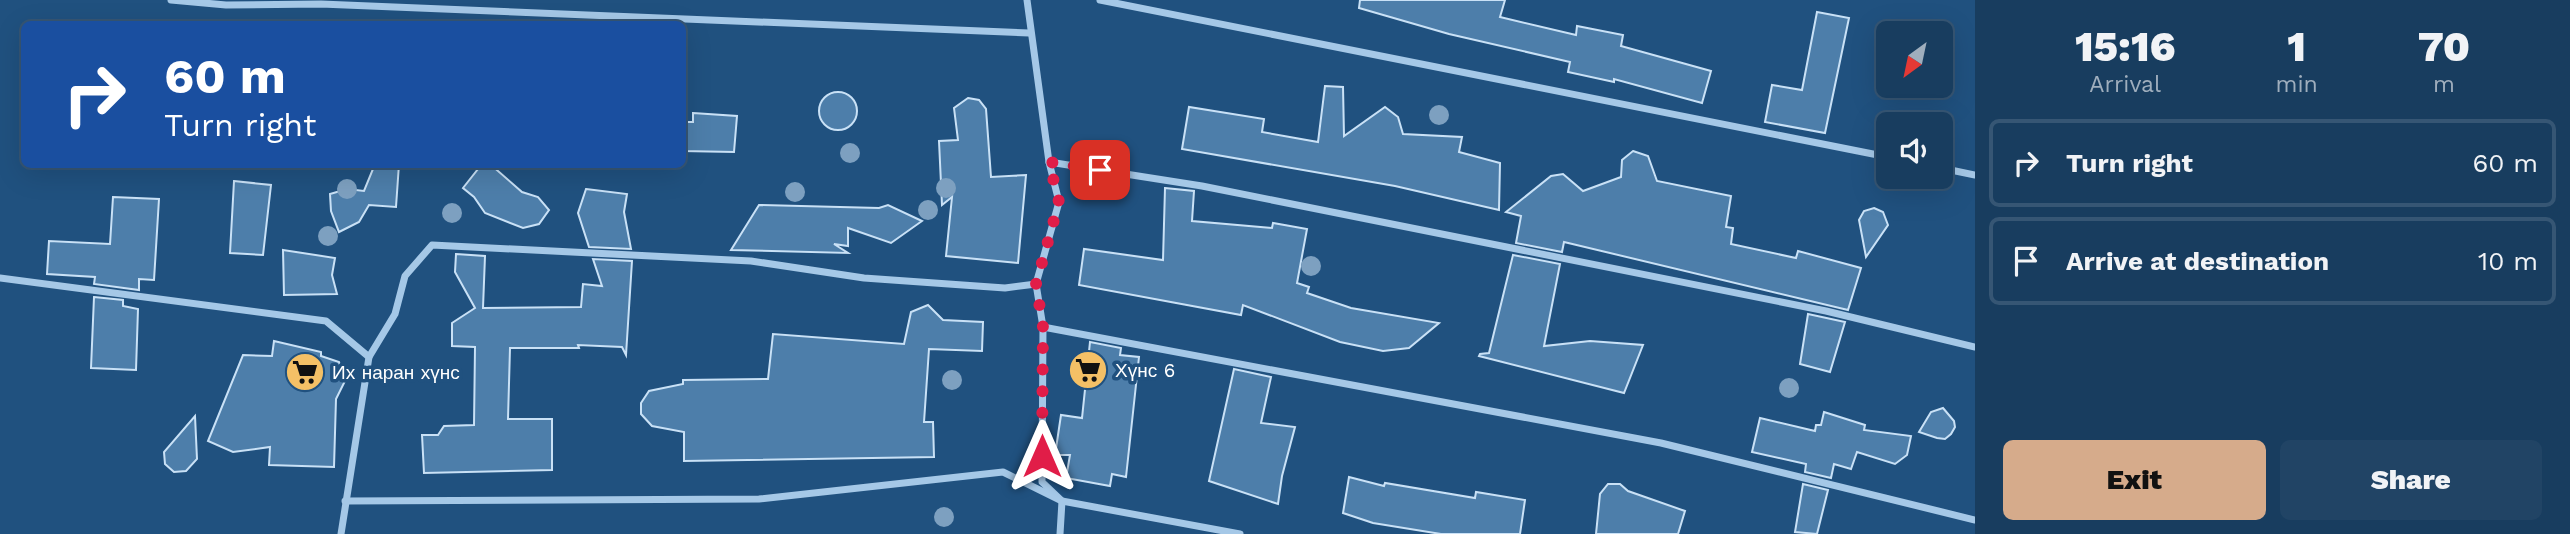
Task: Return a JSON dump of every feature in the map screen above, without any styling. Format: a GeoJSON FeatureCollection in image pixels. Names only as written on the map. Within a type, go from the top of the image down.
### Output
{"type":"FeatureCollection","features":[{"type":"Feature","properties":{"kind":"street"},"geometry":{"type":"LineString","coordinates":[[171,0],[226,5],[321,4],[1029,33]]}},
{"type":"Feature","properties":{"kind":"street"},"geometry":{"type":"LineString","coordinates":[[1027,0],[1029,33],[1041,86],[1049,162],[1059,202],[1036,284],[1043,327],[1042,482],[1062,501],[1060,534]]}},
{"type":"Feature","properties":{"kind":"street"},"geometry":{"type":"LineString","coordinates":[[1100,0],[1876,155]]}},
{"type":"Feature","properties":{"kind":"street"},"geometry":{"type":"LineString","coordinates":[[1049,162],[1216,189],[1826,312],[1975,347]]}},
{"type":"Feature","properties":{"kind":"street"},"geometry":{"type":"LineString","coordinates":[[1953,170],[1975,175]]}},
{"type":"Feature","properties":{"kind":"street"},"geometry":{"type":"LineString","coordinates":[[341,534],[369,357],[395,314],[404,276],[432,245],[751,261],[864,278],[1005,288],[1036,284]]}},
{"type":"Feature","properties":{"kind":"street"},"geometry":{"type":"LineString","coordinates":[[0,278],[326,321],[369,357]]}},
{"type":"Feature","properties":{"kind":"street"},"geometry":{"type":"LineString","coordinates":[[1043,327],[1661,443],[1975,520]]}},
{"type":"Feature","properties":{"kind":"street"},"geometry":{"type":"LineString","coordinates":[[345,501],[758,499],[1003,472],[1062,501],[1240,534]]}},
{"type":"Feature","properties":{"kind":"building"},"geometry":{"type":"Polygon","coordinates":[[[1360,0],[1505,0],[1500,17],[1576,35],[1577,26],[1623,35],[1621,46],[1711,71],[1702,103],[1614,79],[1614,82],[1568,72],[1570,62],[1449,34],[1359,8],[1360,0]]]}},
{"type":"Feature","properties":{"kind":"building"},"geometry":{"type":"Polygon","coordinates":[[[1817,12],[1849,18],[1825,133],[1765,122],[1772,85],[1802,90],[1817,12]]]}},
{"type":"Feature","properties":{"kind":"building"},"geometry":{"type":"Polygon","coordinates":[[[1325,86],[1343,87],[1344,136],[1385,107],[1398,117],[1403,134],[1462,137],[1459,152],[1500,163],[1499,210],[1395,186],[1182,149],[1189,107],[1264,119],[1262,132],[1318,142],[1325,86]]]}},
{"type":"Feature","properties":{"kind":"building"},"geometry":{"type":"Polygon","coordinates":[[[838,92],[851,98],[857,111],[851,124],[838,130],[825,124],[819,111],[825,98],[838,92]]]}},
{"type":"Feature","properties":{"kind":"building"},"geometry":{"type":"Polygon","coordinates":[[[968,98],[979,100],[986,109],[991,177],[1026,175],[1018,263],[946,256],[952,197],[942,205],[939,141],[958,140],[954,108],[968,98]]]}},
{"type":"Feature","properties":{"kind":"building"},"geometry":{"type":"Polygon","coordinates":[[[693,113],[737,116],[734,152],[686,151],[686,122],[693,122],[693,113]]]}},
{"type":"Feature","properties":{"kind":"building"},"geometry":{"type":"Polygon","coordinates":[[[1633,151],[1648,156],[1657,181],[1731,196],[1726,227],[1733,228],[1731,244],[1796,258],[1798,251],[1861,268],[1848,310],[1564,242],[1562,252],[1516,243],[1521,216],[1506,212],[1551,176],[1563,174],[1583,191],[1621,177],[1622,160],[1633,151]]]}},
{"type":"Feature","properties":{"kind":"building"},"geometry":{"type":"Polygon","coordinates":[[[373,168],[399,168],[396,207],[369,205],[359,222],[339,232],[331,211],[330,194],[347,189],[364,191],[373,168]]]}},
{"type":"Feature","properties":{"kind":"building"},"geometry":{"type":"Polygon","coordinates":[[[479,168],[495,168],[522,192],[538,197],[549,210],[539,224],[523,228],[485,213],[474,197],[463,188],[479,168]]]}},
{"type":"Feature","properties":{"kind":"building"},"geometry":{"type":"Polygon","coordinates":[[[234,181],[271,185],[263,255],[230,253],[234,181]]]}},
{"type":"Feature","properties":{"kind":"building"},"geometry":{"type":"Polygon","coordinates":[[[1165,188],[1194,191],[1192,221],[1272,228],[1273,223],[1307,229],[1297,283],[1309,287],[1307,293],[1351,308],[1439,323],[1409,348],[1383,351],[1340,342],[1243,305],[1241,315],[1079,285],[1084,249],[1163,260],[1165,188]]]}},
{"type":"Feature","properties":{"kind":"building"},"geometry":{"type":"Polygon","coordinates":[[[586,189],[627,194],[624,212],[631,249],[589,247],[578,213],[586,189]]]}},
{"type":"Feature","properties":{"kind":"building"},"geometry":{"type":"Polygon","coordinates":[[[113,197],[159,199],[154,280],[139,279],[139,290],[94,284],[95,277],[47,274],[49,241],[110,244],[113,197]]]}},
{"type":"Feature","properties":{"kind":"building"},"geometry":{"type":"Polygon","coordinates":[[[759,205],[879,208],[888,205],[922,221],[891,243],[848,228],[848,246],[834,244],[848,253],[731,250],[759,205]]]}},
{"type":"Feature","properties":{"kind":"building"},"geometry":{"type":"Polygon","coordinates":[[[1874,208],[1883,212],[1888,225],[1866,257],[1859,220],[1864,211],[1874,208]]]}},
{"type":"Feature","properties":{"kind":"building"},"geometry":{"type":"Polygon","coordinates":[[[283,250],[335,258],[332,275],[337,294],[284,295],[283,250]]]}},
{"type":"Feature","properties":{"kind":"building"},"geometry":{"type":"Polygon","coordinates":[[[456,254],[485,256],[483,308],[581,307],[583,284],[602,286],[593,259],[632,261],[626,355],[622,347],[578,345],[579,348],[510,348],[508,419],[552,419],[552,470],[424,473],[422,435],[438,435],[444,426],[474,425],[475,347],[452,346],[452,323],[475,308],[455,272],[456,254]]]}},
{"type":"Feature","properties":{"kind":"building"},"geometry":{"type":"Polygon","coordinates":[[[1513,255],[1560,264],[1544,346],[1590,341],[1643,345],[1624,393],[1479,356],[1489,353],[1513,255]]]}},
{"type":"Feature","properties":{"kind":"building"},"geometry":{"type":"Polygon","coordinates":[[[94,297],[123,300],[123,306],[138,309],[136,370],[91,368],[94,297]]]}},
{"type":"Feature","properties":{"kind":"building"},"geometry":{"type":"Polygon","coordinates":[[[928,305],[943,320],[983,322],[982,351],[929,349],[924,422],[933,422],[934,457],[684,461],[684,432],[652,426],[641,414],[641,403],[649,391],[683,384],[683,380],[768,379],[773,334],[904,344],[911,312],[928,305]]]}},
{"type":"Feature","properties":{"kind":"building"},"geometry":{"type":"Polygon","coordinates":[[[1808,314],[1845,322],[1830,372],[1800,364],[1808,314]]]}},
{"type":"Feature","properties":{"kind":"building"},"geometry":{"type":"Polygon","coordinates":[[[274,341],[321,352],[321,356],[339,362],[345,381],[336,399],[334,467],[269,465],[270,447],[233,452],[208,441],[243,355],[272,356],[274,341]]]}},
{"type":"Feature","properties":{"kind":"building"},"geometry":{"type":"Polygon","coordinates":[[[1090,342],[1121,348],[1120,355],[1139,357],[1126,477],[1112,474],[1110,486],[1066,478],[1070,455],[1055,455],[1061,415],[1082,418],[1090,342]]]}},
{"type":"Feature","properties":{"kind":"building"},"geometry":{"type":"Polygon","coordinates":[[[1234,369],[1271,377],[1261,423],[1295,427],[1282,476],[1278,504],[1209,481],[1234,369]]]}},
{"type":"Feature","properties":{"kind":"building"},"geometry":{"type":"Polygon","coordinates":[[[1943,408],[1954,421],[1955,427],[1951,434],[1945,439],[1919,432],[1931,412],[1943,408]]]}},
{"type":"Feature","properties":{"kind":"building"},"geometry":{"type":"Polygon","coordinates":[[[1824,412],[1865,425],[1864,430],[1911,436],[1907,455],[1895,464],[1857,452],[1851,469],[1834,464],[1831,478],[1805,472],[1806,464],[1752,452],[1760,418],[1815,431],[1816,425],[1821,425],[1824,412]]]}},
{"type":"Feature","properties":{"kind":"building"},"geometry":{"type":"Polygon","coordinates":[[[195,416],[197,459],[186,471],[174,472],[165,464],[164,452],[195,416]]]}},
{"type":"Feature","properties":{"kind":"building"},"geometry":{"type":"Polygon","coordinates":[[[1349,477],[1384,486],[1385,483],[1475,498],[1476,492],[1525,500],[1520,534],[1441,534],[1373,523],[1343,513],[1349,477]]]}},
{"type":"Feature","properties":{"kind":"building"},"geometry":{"type":"Polygon","coordinates":[[[1608,484],[1620,484],[1628,491],[1685,511],[1678,534],[1596,534],[1600,494],[1608,484]]]}},
{"type":"Feature","properties":{"kind":"building"},"geometry":{"type":"Polygon","coordinates":[[[1803,484],[1828,490],[1817,534],[1795,532],[1803,484]]]}},
{"type":"Feature","properties":{"kind":"place","name":"Хүнс 6"},"geometry":{"type":"Point","coordinates":[1088,370]}},
{"type":"Feature","properties":{"kind":"place","name":"Их наран хүнс"},"geometry":{"type":"Point","coordinates":[305,372]}},
{"type":"Feature","properties":{"kind":"route"},"geometry":{"type":"LineString","coordinates":[[1042,456],[1043,327],[1036,284],[1059,202],[1049,162],[1100,170]]}}]}
